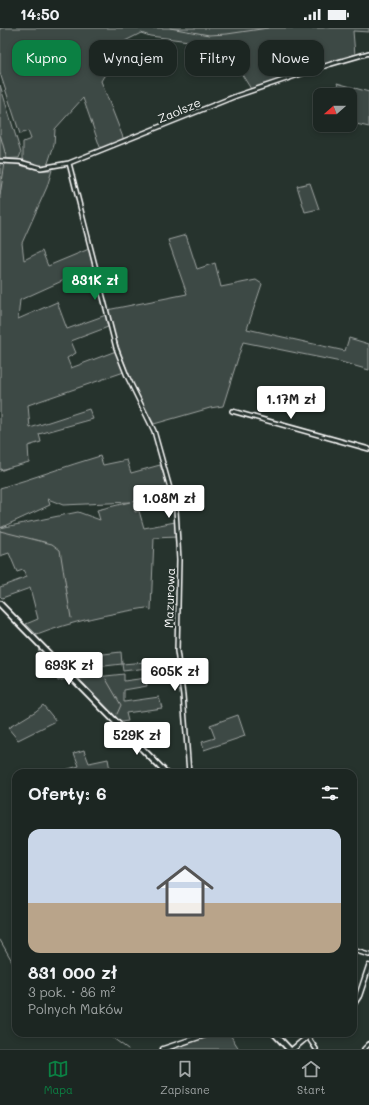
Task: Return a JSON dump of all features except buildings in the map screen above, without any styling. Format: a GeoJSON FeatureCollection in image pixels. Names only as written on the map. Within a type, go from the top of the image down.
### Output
{"type":"FeatureCollection","features":[{"type":"Feature","properties":{"kind":"main road"},"geometry":{"type":"LineString","coordinates":[[0,604],[162,769]]}},
{"type":"Feature","properties":{"kind":"main road"},"geometry":{"type":"LineString","coordinates":[[278,1037],[289,1049]]}},
{"type":"Feature","properties":{"kind":"street","name":"Zaolsze"},"geometry":{"type":"LineString","coordinates":[[0,161],[11,161],[34,167],[48,168],[69,164],[229,99],[331,64],[369,53]]}},
{"type":"Feature","properties":{"kind":"street","name":"Mazurowa"},"geometry":{"type":"LineString","coordinates":[[69,164],[116,348],[127,376],[152,427],[176,510],[179,560],[177,651],[183,695],[189,769]]}},
{"type":"Feature","properties":{"kind":"street"},"geometry":{"type":"LineString","coordinates":[[232,411],[369,448]]}},
{"type":"Feature","properties":{"kind":"street"},"geometry":{"type":"LineString","coordinates":[[357,951],[369,955]]}},
{"type":"Feature","properties":{"kind":"street"},"geometry":{"type":"LineString","coordinates":[[357,999],[369,966]]}},
{"type":"Feature","properties":{"kind":"street"},"geometry":{"type":"LineString","coordinates":[[163,1049],[199,1037]]}},
{"type":"Feature","properties":{"kind":"street"},"geometry":{"type":"LineString","coordinates":[[293,1049],[308,1037],[316,1049]]}},
{"type":"Feature","properties":{"kind":"street"},"geometry":{"type":"LineString","coordinates":[[364,1049],[369,1044]]}},
{"type":"Feature","properties":{"kind":"shaded area"},"geometry":{"type":"Polygon","coordinates":[[[0,28],[369,28],[369,32],[353,31],[355,55],[324,65],[324,40],[258,40],[258,76],[291,76],[251,89],[243,76],[250,76],[250,40],[185,40],[150,36],[141,33],[127,40],[89,40],[89,76],[104,76],[101,81],[124,140],[101,150],[83,98],[55,129],[54,145],[47,166],[37,166],[23,159],[23,142],[31,139],[28,131],[20,134],[0,73],[0,28]]]}},
{"type":"Feature","properties":{"kind":"shaded area"},"geometry":{"type":"Polygon","coordinates":[[[337,83],[355,88],[339,88],[337,83]]]}},
{"type":"Feature","properties":{"kind":"shaded area"},"geometry":{"type":"Polygon","coordinates":[[[0,85],[21,153],[19,158],[0,159],[0,85]]]}},
{"type":"Feature","properties":{"kind":"shaded area"},"geometry":{"type":"Polygon","coordinates":[[[357,89],[369,92],[369,127],[357,124],[357,89]]]}},
{"type":"Feature","properties":{"kind":"shaded area"},"geometry":{"type":"Polygon","coordinates":[[[0,162],[7,162],[39,170],[52,170],[47,187],[22,243],[24,260],[42,251],[48,266],[89,249],[93,267],[20,300],[18,319],[57,302],[67,329],[106,315],[108,327],[71,341],[76,353],[67,358],[71,368],[116,351],[124,372],[28,405],[30,428],[89,409],[93,419],[39,434],[41,442],[28,446],[29,462],[0,470],[0,162]]]}},
{"type":"Feature","properties":{"kind":"shaded area"},"geometry":{"type":"Polygon","coordinates":[[[310,183],[319,209],[305,212],[297,186],[310,183]]]}},
{"type":"Feature","properties":{"kind":"shaded area"},"geometry":{"type":"Polygon","coordinates":[[[186,235],[197,269],[215,263],[221,287],[256,280],[262,284],[247,329],[345,351],[349,338],[369,344],[369,370],[341,362],[243,342],[223,406],[210,408],[154,424],[139,396],[127,368],[116,340],[107,310],[187,294],[168,240],[186,235]]]}},
{"type":"Feature","properties":{"kind":"shaded area"},"geometry":{"type":"Polygon","coordinates":[[[100,456],[103,465],[127,460],[131,473],[160,465],[170,492],[133,501],[135,512],[139,511],[144,528],[175,522],[177,537],[154,538],[151,610],[146,608],[104,615],[37,635],[26,624],[38,619],[30,588],[2,598],[0,596],[0,587],[27,577],[23,570],[17,572],[9,553],[0,556],[0,488],[100,456]],[[48,499],[50,505],[0,528],[78,512],[100,520],[97,510],[130,502],[63,505],[48,499]]]}},
{"type":"Feature","properties":{"kind":"shaded area"},"geometry":{"type":"Polygon","coordinates":[[[38,647],[68,678],[58,681],[55,674],[47,676],[42,666],[38,647]]]}},
{"type":"Feature","properties":{"kind":"shaded area"},"geometry":{"type":"Polygon","coordinates":[[[121,652],[122,664],[96,667],[95,655],[121,652]]]}},
{"type":"Feature","properties":{"kind":"shaded area"},"geometry":{"type":"Polygon","coordinates":[[[146,662],[147,668],[123,671],[122,664],[146,662]]]}},
{"type":"Feature","properties":{"kind":"shaded area"},"geometry":{"type":"Polygon","coordinates":[[[124,674],[124,681],[146,678],[147,686],[124,690],[124,702],[159,697],[162,708],[126,713],[128,721],[121,722],[79,679],[124,674]]]}},
{"type":"Feature","properties":{"kind":"shaded area"},"geometry":{"type":"Polygon","coordinates":[[[43,705],[56,721],[18,740],[8,728],[43,705]]]}},
{"type":"Feature","properties":{"kind":"shaded area"},"geometry":{"type":"Polygon","coordinates":[[[238,715],[245,736],[204,750],[202,742],[215,738],[210,725],[238,715]]]}},
{"type":"Feature","properties":{"kind":"shaded area"},"geometry":{"type":"Polygon","coordinates":[[[84,750],[89,763],[108,759],[110,769],[68,769],[79,766],[74,753],[84,750]]]}},
{"type":"Feature","properties":{"kind":"shaded area"},"geometry":{"type":"Polygon","coordinates":[[[208,1037],[232,1037],[239,1049],[167,1049],[208,1037]]]}},
{"type":"Feature","properties":{"kind":"waterway"},"geometry":{"type":"LineString","coordinates":[[170,28],[209,35],[268,28]]}},
{"type":"Feature","properties":{"kind":"waterway"},"geometry":{"type":"LineString","coordinates":[[0,134],[6,156],[0,195]]}},
{"type":"Feature","properties":{"kind":"waterway"},"geometry":{"type":"LineString","coordinates":[[0,471],[8,468]]}},
{"type":"Feature","properties":{"kind":"waterway"},"geometry":{"type":"LineString","coordinates":[[0,531],[52,544],[60,550],[71,618]]}},
{"type":"Feature","properties":{"kind":"waterway"},"geometry":{"type":"LineString","coordinates":[[106,679],[121,705],[117,714]]}},
{"type":"Feature","properties":{"kind":"waterway"},"geometry":{"type":"LineString","coordinates":[[0,940],[12,961]]}},
{"type":"Feature","properties":{"kind":"waterway"},"geometry":{"type":"LineString","coordinates":[[112,1037],[128,1049]]}}]}
